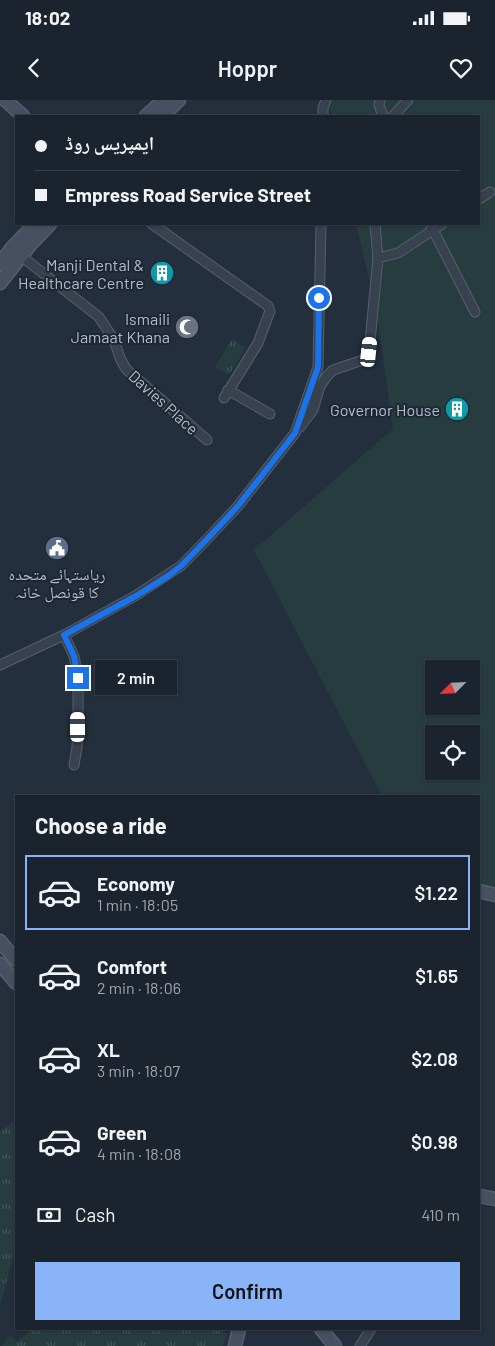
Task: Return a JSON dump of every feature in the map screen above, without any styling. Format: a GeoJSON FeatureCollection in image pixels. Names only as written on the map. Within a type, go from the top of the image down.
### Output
{"type":"FeatureCollection","features":[{"type":"Feature","properties":{"kind":"main road"},"geometry":{"type":"LineString","coordinates":[[5,100],[22,115]]}},
{"type":"Feature","properties":{"kind":"main road"},"geometry":{"type":"LineString","coordinates":[[147,115],[164,100]]}},
{"type":"Feature","properties":{"kind":"main road"},"geometry":{"type":"LineString","coordinates":[[163,115],[179,100]]}},
{"type":"Feature","properties":{"kind":"main road"},"geometry":{"type":"LineString","coordinates":[[0,264],[11,249],[34,225]]}},
{"type":"Feature","properties":{"kind":"main road"},"geometry":{"type":"LineString","coordinates":[[0,283],[30,244],[49,225]]}},
{"type":"Feature","properties":{"kind":"main road"},"geometry":{"type":"LineString","coordinates":[[480,891],[495,895]]}},
{"type":"Feature","properties":{"kind":"main road"},"geometry":{"type":"LineString","coordinates":[[0,941],[15,959]]}},
{"type":"Feature","properties":{"kind":"main road"},"geometry":{"type":"LineString","coordinates":[[15,960],[2,967],[15,982]]}},
{"type":"Feature","properties":{"kind":"main road"},"geometry":{"type":"LineString","coordinates":[[480,1196],[495,1199]]}},
{"type":"Feature","properties":{"kind":"main road"},"geometry":{"type":"LineString","coordinates":[[234,1346],[239,1330]]}},
{"type":"Feature","properties":{"kind":"main road"},"geometry":{"type":"LineString","coordinates":[[322,1330],[335,1346]]}},
{"type":"Feature","properties":{"kind":"street"},"geometry":{"type":"LineString","coordinates":[[323,115],[326,100]]}},
{"type":"Feature","properties":{"kind":"street"},"geometry":{"type":"LineString","coordinates":[[380,100],[379,105],[383,115]]}},
{"type":"Feature","properties":{"kind":"street"},"geometry":{"type":"LineString","coordinates":[[394,115],[408,100]]}},
{"type":"Feature","properties":{"kind":"street"},"geometry":{"type":"LineString","coordinates":[[480,198],[490,192]]}},
{"type":"Feature","properties":{"kind":"street"},"geometry":{"type":"LineString","coordinates":[[153,225],[268,306],[270,311],[258,343],[226,394],[270,414]]}},
{"type":"Feature","properties":{"kind":"street"},"geometry":{"type":"LineString","coordinates":[[295,433],[318,367],[321,225]]}},
{"type":"Feature","properties":{"kind":"street"},"geometry":{"type":"LineString","coordinates":[[0,665],[64,635],[136,596],[182,565],[238,506],[313,410],[320,386],[327,376],[333,370],[366,359],[369,352],[378,258],[375,225]]}},
{"type":"Feature","properties":{"kind":"street"},"geometry":{"type":"LineString","coordinates":[[378,258],[398,253],[431,227],[475,312]]}},
{"type":"Feature","properties":{"kind":"street","name":"Davies Place"},"geometry":{"type":"LineString","coordinates":[[21,256],[99,317],[114,340],[126,369],[206,440]]}},
{"type":"Feature","properties":{"kind":"street"},"geometry":{"type":"LineString","coordinates":[[64,635],[74,656],[78,678],[78,727],[74,765]]}},
{"type":"Feature","properties":{"kind":"street"},"geometry":{"type":"LineString","coordinates":[[360,1346],[370,1330]]}},
{"type":"Feature","properties":{"kind":"green space","name":"Governor House"},"geometry":{"type":"Polygon","coordinates":[[[328,100],[495,100],[495,889],[480,885],[480,795],[381,795],[254,550],[393,429],[376,308],[356,225],[480,225],[480,115],[332,115],[328,100]]]}},
{"type":"Feature","properties":{"kind":"green space"},"geometry":{"type":"Polygon","coordinates":[[[232,339],[246,348],[229,375],[215,367],[232,339]]]}},
{"type":"Feature","properties":{"kind":"green space"},"geometry":{"type":"Polygon","coordinates":[[[15,1120],[15,1251],[0,1305],[0,1132],[15,1120]]]}},
{"type":"Feature","properties":{"kind":"green space"},"geometry":{"type":"Polygon","coordinates":[[[32,1330],[219,1330],[227,1334],[223,1346],[2,1346],[10,1335],[17,1342],[32,1330]]]}},
{"type":"Feature","properties":{"kind":"place","name":"Manji Dental & Healthcare Centre"},"geometry":{"type":"Point","coordinates":[162,273]}},
{"type":"Feature","properties":{"kind":"place","name":"Ismaili Jamaat Khana"},"geometry":{"type":"Point","coordinates":[187,327]}},
{"type":"Feature","properties":{"kind":"place","name":"Governor House"},"geometry":{"type":"Point","coordinates":[457,409]}},
{"type":"Feature","properties":{"kind":"place","name":"ریاستہائے متحدہ کا قونصل خانہ"},"geometry":{"type":"Point","coordinates":[57,548]}},
{"type":"Feature","properties":{"kind":"route"},"geometry":{"type":"LineString","coordinates":[[78,678],[74,656],[64,635],[136,596],[182,565],[238,506],[295,433],[318,367],[319,298]]}}]}
